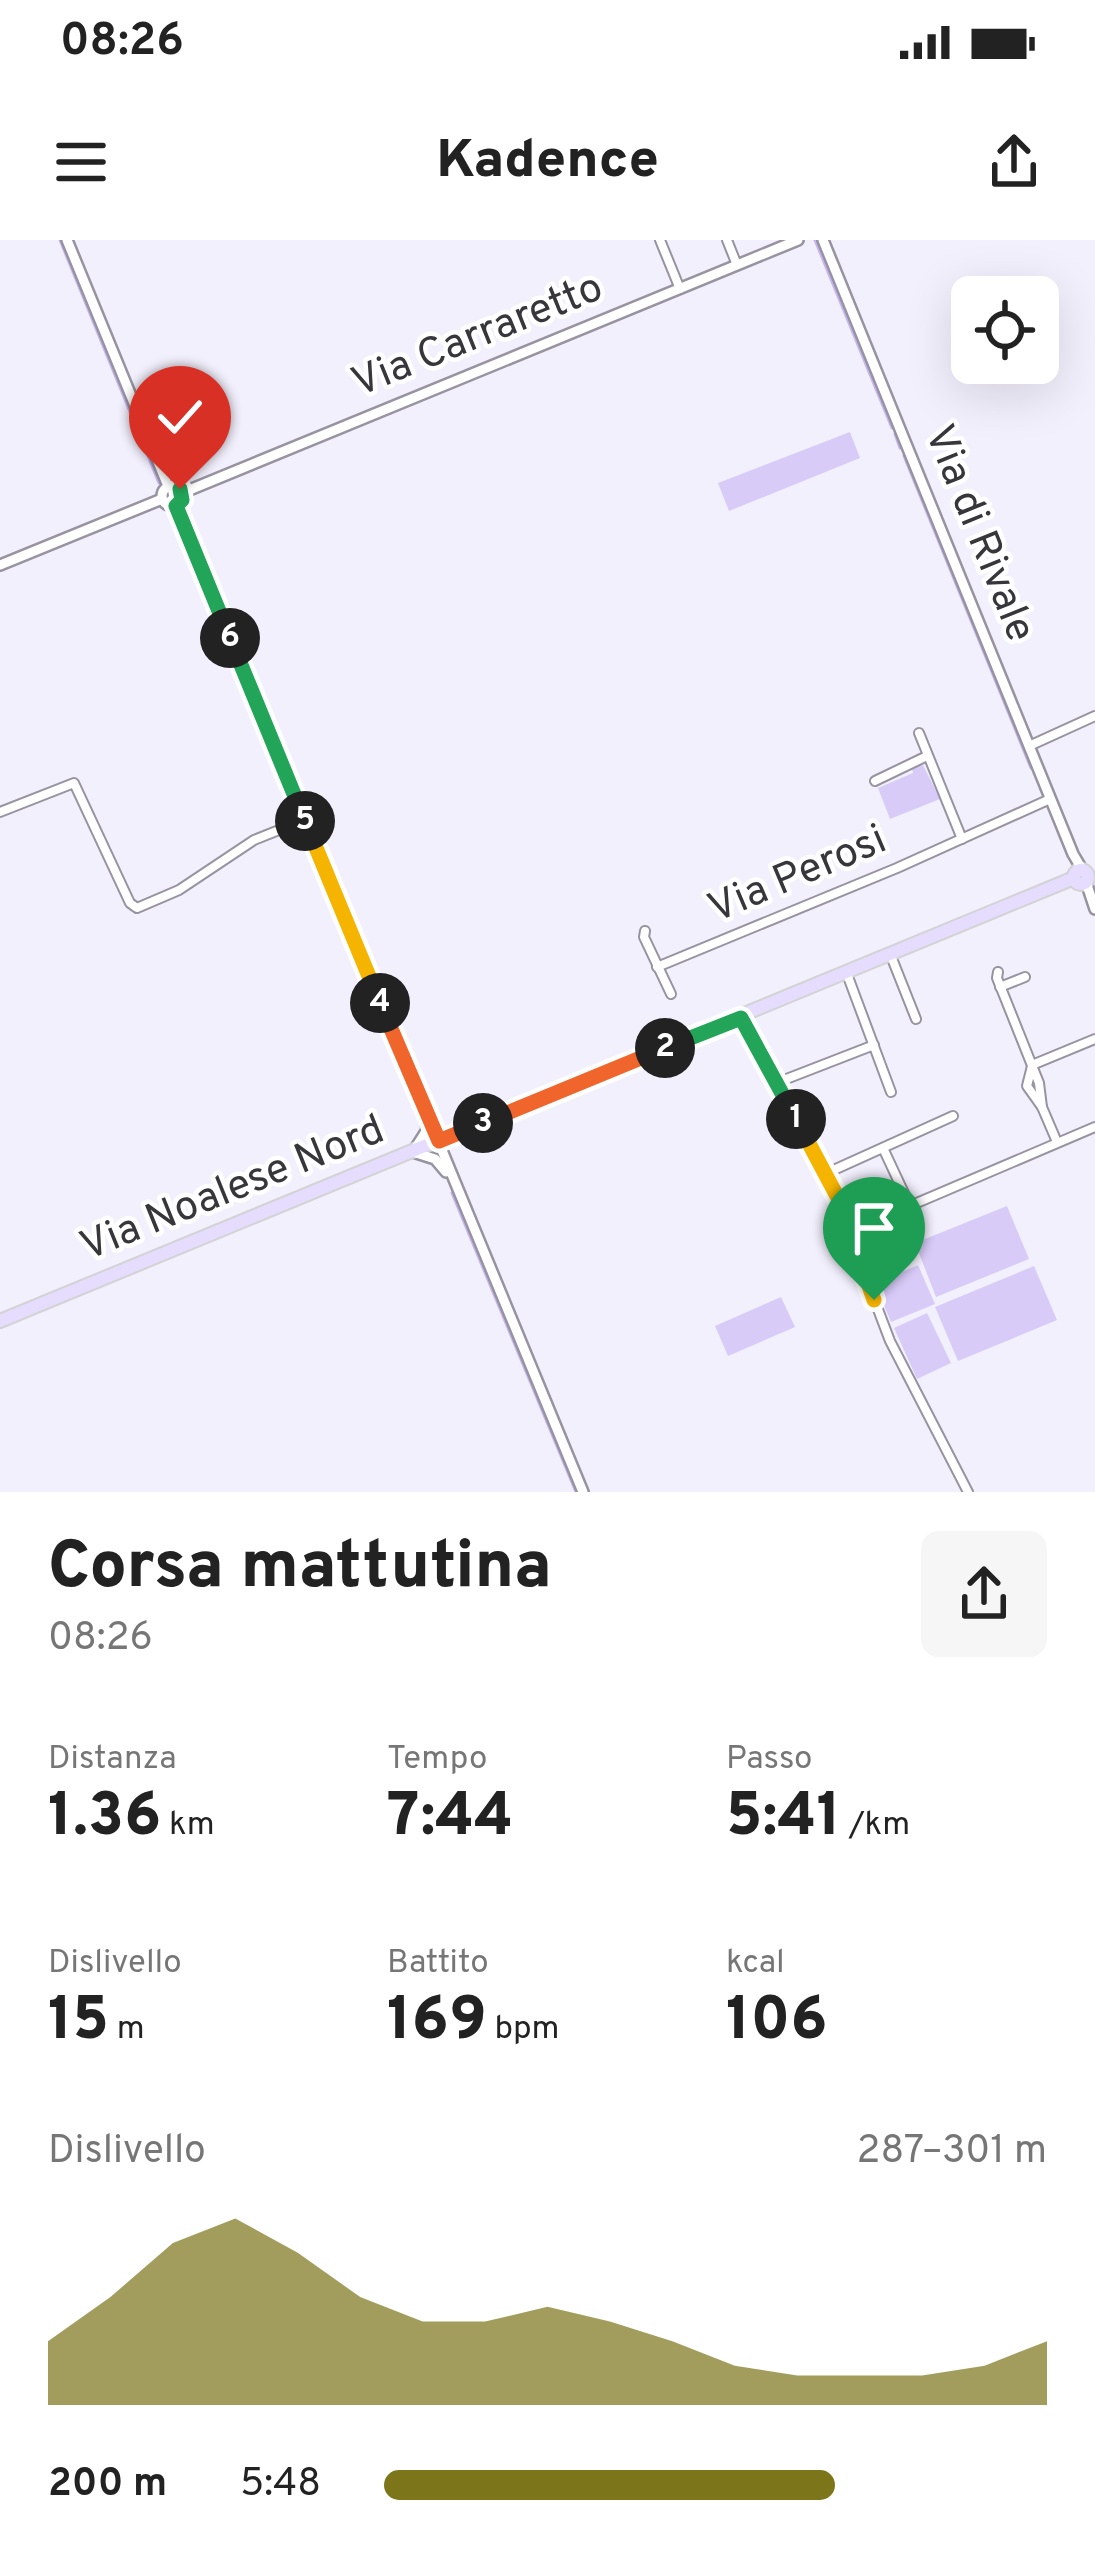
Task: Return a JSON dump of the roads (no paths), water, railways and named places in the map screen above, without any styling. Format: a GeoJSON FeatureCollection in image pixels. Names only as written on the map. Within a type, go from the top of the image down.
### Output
{"type":"FeatureCollection","features":[{"type":"Feature","properties":{"kind":"main road","name":"Via Noalese Nord"},"geometry":{"type":"LineString","coordinates":[[0,1321],[1084,876]]}},
{"type":"Feature","properties":{"kind":"street"},"geometry":{"type":"LineString","coordinates":[[0,565],[162,499],[168,486],[67,240]]}},
{"type":"Feature","properties":{"kind":"street"},"geometry":{"type":"LineString","coordinates":[[660,240],[680,289]]}},
{"type":"Feature","properties":{"kind":"street"},"geometry":{"type":"LineString","coordinates":[[727,240],[737,265]]}},
{"type":"Feature","properties":{"kind":"street","name":"Via Carraretto"},"geometry":{"type":"LineString","coordinates":[[182,494],[798,240]]}},
{"type":"Feature","properties":{"kind":"street","name":"Via di Rivale"},"geometry":{"type":"LineString","coordinates":[[823,240],[1084,876]]}},
{"type":"Feature","properties":{"kind":"street"},"geometry":{"type":"LineString","coordinates":[[168,486],[182,494],[176,506],[300,822],[583,1492]]}},
{"type":"Feature","properties":{"kind":"street"},"geometry":{"type":"LineString","coordinates":[[162,499],[176,506]]}},
{"type":"Feature","properties":{"kind":"street"},"geometry":{"type":"LineString","coordinates":[[1029,746],[1095,716]]}},
{"type":"Feature","properties":{"kind":"street"},"geometry":{"type":"LineString","coordinates":[[919,733],[962,839]]}},
{"type":"Feature","properties":{"kind":"street","name":"Via Perosi"},"geometry":{"type":"LineString","coordinates":[[875,781],[928,756]]}},
{"type":"Feature","properties":{"kind":"street"},"geometry":{"type":"LineString","coordinates":[[0,812],[74,782],[130,903],[137,908],[179,890],[254,840],[300,822]]}},
{"type":"Feature","properties":{"kind":"street","name":"Via Perosi"},"geometry":{"type":"LineString","coordinates":[[657,967],[1050,799]]}},
{"type":"Feature","properties":{"kind":"street"},"geometry":{"type":"LineString","coordinates":[[1084,876],[1094,906]]}},
{"type":"Feature","properties":{"kind":"street"},"geometry":{"type":"LineString","coordinates":[[645,931],[671,994]]}},
{"type":"Feature","properties":{"kind":"street"},"geometry":{"type":"LineString","coordinates":[[891,956],[916,1019]]}},
{"type":"Feature","properties":{"kind":"street"},"geometry":{"type":"LineString","coordinates":[[998,972],[1057,1142]]}},
{"type":"Feature","properties":{"kind":"street"},"geometry":{"type":"LineString","coordinates":[[847,974],[891,1093]]}},
{"type":"Feature","properties":{"kind":"street"},"geometry":{"type":"LineString","coordinates":[[1000,987],[1025,977]]}},
{"type":"Feature","properties":{"kind":"street"},"geometry":{"type":"LineString","coordinates":[[741,1018],[827,1175],[890,1341],[968,1492]]}},
{"type":"Feature","properties":{"kind":"street"},"geometry":{"type":"LineString","coordinates":[[1032,1065],[1095,1039]]}},
{"type":"Feature","properties":{"kind":"street"},"geometry":{"type":"LineString","coordinates":[[776,1083],[874,1045]]}},
{"type":"Feature","properties":{"kind":"street"},"geometry":{"type":"LineString","coordinates":[[426,1113],[427,1130],[413,1152],[435,1159],[450,1176]]}},
{"type":"Feature","properties":{"kind":"street"},"geometry":{"type":"LineString","coordinates":[[827,1175],[953,1116]]}},
{"type":"Feature","properties":{"kind":"street"},"geometry":{"type":"LineString","coordinates":[[850,1231],[1095,1126]]}},
{"type":"Feature","properties":{"kind":"street"},"geometry":{"type":"LineString","coordinates":[[427,1130],[437,1142],[435,1159]]}},
{"type":"Feature","properties":{"kind":"street"},"geometry":{"type":"LineString","coordinates":[[883,1148],[910,1206]]}},
{"type":"Feature","properties":{"kind":"waterway"},"geometry":{"type":"LineString","coordinates":[[60,240],[159,483]]}},
{"type":"Feature","properties":{"kind":"waterway"},"geometry":{"type":"LineString","coordinates":[[815,240],[892,428]]}},
{"type":"Feature","properties":{"kind":"waterway"},"geometry":{"type":"LineString","coordinates":[[895,434],[900,448]]}},
{"type":"Feature","properties":{"kind":"waterway"},"geometry":{"type":"LineString","coordinates":[[904,456],[1031,768]]}},
{"type":"Feature","properties":{"kind":"waterway"},"geometry":{"type":"LineString","coordinates":[[173,517],[296,817]]}},
{"type":"Feature","properties":{"kind":"waterway"},"geometry":{"type":"LineString","coordinates":[[300,826],[421,1118]]}},
{"type":"Feature","properties":{"kind":"waterway"},"geometry":{"type":"LineString","coordinates":[[452,1193],[576,1492]]}}]}
